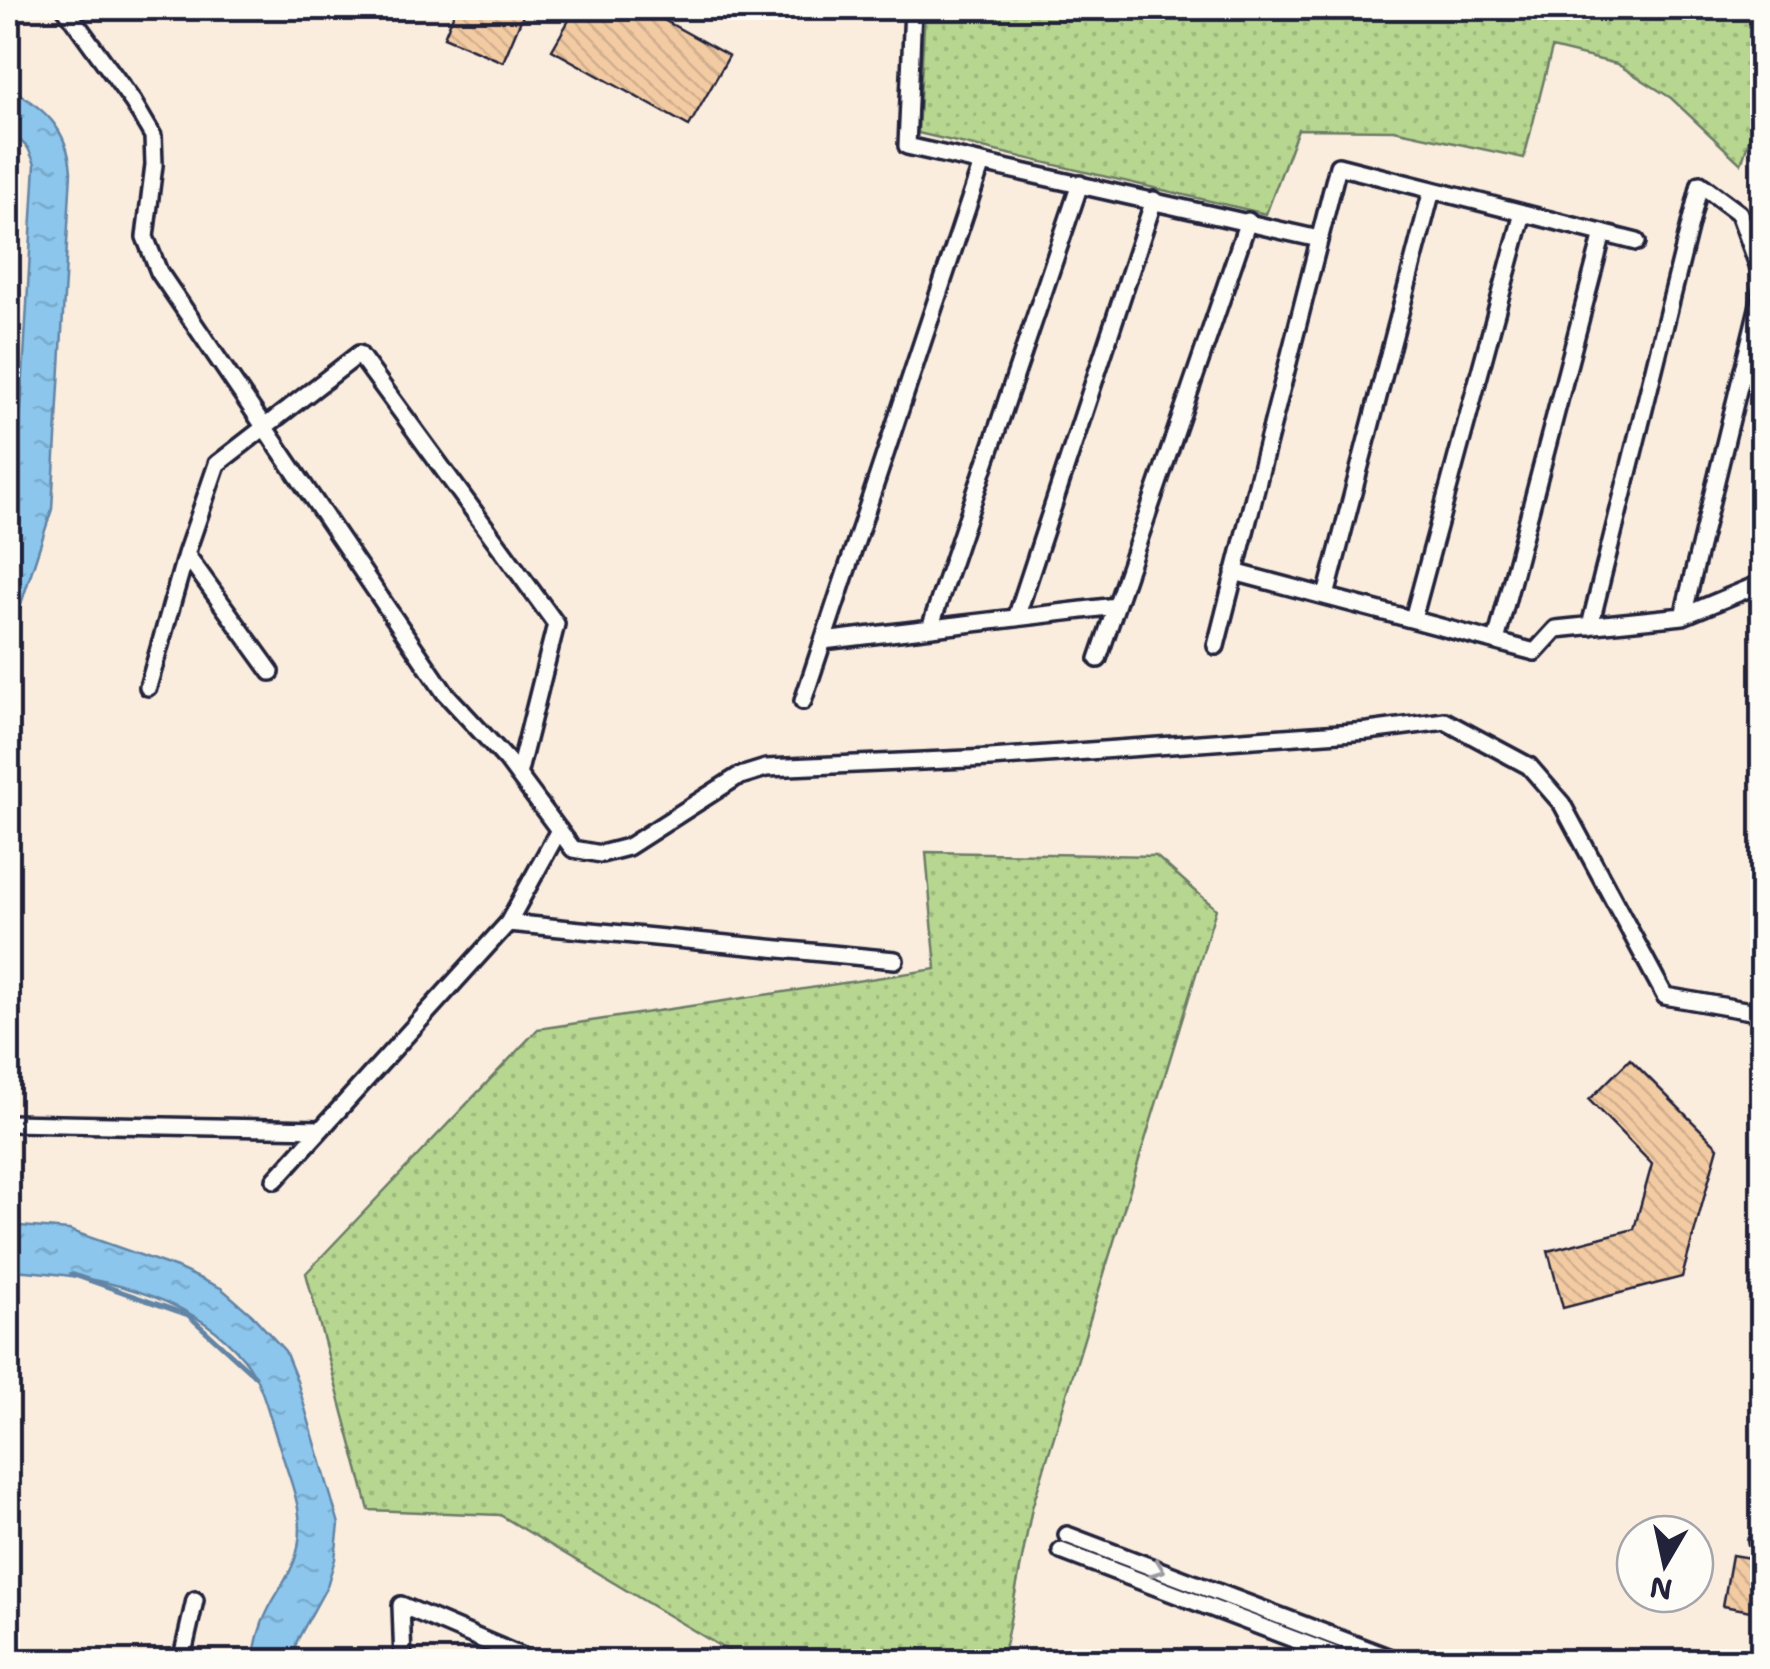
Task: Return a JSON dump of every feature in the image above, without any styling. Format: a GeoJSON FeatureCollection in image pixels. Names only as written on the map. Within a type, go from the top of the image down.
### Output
{"type":"FeatureCollection","features":[{"type":"Feature","properties":{"kind":"street"},"geometry":{"type":"LineString","coordinates":[[65,8],[153,136],[154,165],[145,236],[158,272],[446,693],[518,775],[573,848],[601,854],[628,847],[737,778],[766,768],[990,758],[1368,731],[1445,721],[1529,766],[1562,804],[1665,996],[1762,1013]]}},
{"type":"Feature","properties":{"kind":"street"},"geometry":{"type":"LineString","coordinates":[[913,8],[906,146],[1319,239]]}},
{"type":"Feature","properties":{"kind":"street"},"geometry":{"type":"LineString","coordinates":[[803,700],[982,163]]}},
{"type":"Feature","properties":{"kind":"street"},"geometry":{"type":"LineString","coordinates":[[1216,646],[1338,166],[1637,242]]}},
{"type":"Feature","properties":{"kind":"street"},"geometry":{"type":"LineString","coordinates":[[930,628],[1080,184]]}},
{"type":"Feature","properties":{"kind":"street"},"geometry":{"type":"LineString","coordinates":[[1590,626],[1700,184],[1740,213],[1762,276]]}},
{"type":"Feature","properties":{"kind":"street"},"geometry":{"type":"LineString","coordinates":[[1326,596],[1432,190]]}},
{"type":"Feature","properties":{"kind":"street"},"geometry":{"type":"LineString","coordinates":[[1016,618],[1154,200]]}},
{"type":"Feature","properties":{"kind":"street"},"geometry":{"type":"LineString","coordinates":[[1413,619],[1522,213]]}},
{"type":"Feature","properties":{"kind":"street"},"geometry":{"type":"LineString","coordinates":[[1098,659],[1248,221]]}},
{"type":"Feature","properties":{"kind":"street"},"geometry":{"type":"LineString","coordinates":[[1496,641],[1603,233]]}},
{"type":"Feature","properties":{"kind":"street"},"geometry":{"type":"LineString","coordinates":[[1683,616],[1762,292]]}},
{"type":"Feature","properties":{"kind":"street"},"geometry":{"type":"LineString","coordinates":[[148,687],[186,554],[217,464],[359,354],[556,624],[518,775]]}},
{"type":"Feature","properties":{"kind":"street"},"geometry":{"type":"LineString","coordinates":[[186,554],[271,672]]}},
{"type":"Feature","properties":{"kind":"street"},"geometry":{"type":"LineString","coordinates":[[1234,572],[1534,652],[1556,630],[1683,616],[1762,583]]}},
{"type":"Feature","properties":{"kind":"street"},"geometry":{"type":"LineString","coordinates":[[823,641],[1116,606]]}},
{"type":"Feature","properties":{"kind":"street"},"geometry":{"type":"LineString","coordinates":[[275,1180],[508,923],[558,830]]}},
{"type":"Feature","properties":{"kind":"street"},"geometry":{"type":"LineString","coordinates":[[508,923],[895,960]]}},
{"type":"Feature","properties":{"kind":"street"},"geometry":{"type":"LineString","coordinates":[[8,1123],[321,1130]]}},
{"type":"Feature","properties":{"kind":"street"},"geometry":{"type":"LineString","coordinates":[[1067,1535],[1396,1660]]}},
{"type":"Feature","properties":{"kind":"street"},"geometry":{"type":"LineString","coordinates":[[1061,1551],[1354,1662]]}},
{"type":"Feature","properties":{"kind":"street"},"geometry":{"type":"LineString","coordinates":[[181,1662],[195,1600]]}},
{"type":"Feature","properties":{"kind":"street"},"geometry":{"type":"LineString","coordinates":[[402,1662],[401,1605],[535,1662]]}},
{"type":"Feature","properties":{"kind":"green space"},"geometry":{"type":"Polygon","coordinates":[[[925,8],[1762,8],[1762,101],[1741,164],[1671,98],[1617,64],[1552,48],[1524,158],[1394,130],[1298,129],[1266,214],[918,133],[925,8]]]}},
{"type":"Feature","properties":{"kind":"green space"},"geometry":{"type":"Polygon","coordinates":[[[926,852],[1156,856],[1216,909],[1032,1508],[1002,1661],[745,1661],[500,1515],[369,1510],[306,1273],[538,1029],[936,969],[926,852]]]}},
{"type":"Feature","properties":{"kind":"water"},"geometry":{"type":"Polygon","coordinates":[[[8,87],[52,121],[65,143],[71,172],[52,509],[8,644],[8,526],[17,480],[35,164],[28,148],[8,129],[8,87]]]}},
{"type":"Feature","properties":{"kind":"water"},"geometry":{"type":"Polygon","coordinates":[[[8,1225],[69,1230],[221,1288],[285,1351],[339,1524],[327,1586],[297,1641],[292,1661],[253,1661],[262,1623],[295,1560],[300,1529],[291,1480],[251,1368],[222,1336],[167,1302],[104,1282],[8,1270],[8,1225]]]}},
{"type":"Feature","properties":{"kind":"building"},"geometry":{"type":"Polygon","coordinates":[[[456,8],[526,8],[503,62],[444,37],[456,8]]]}},
{"type":"Feature","properties":{"kind":"building"},"geometry":{"type":"Polygon","coordinates":[[[576,8],[642,8],[729,56],[689,126],[552,50],[576,8]]]}},
{"type":"Feature","properties":{"kind":"building"},"geometry":{"type":"Polygon","coordinates":[[[1630,1059],[1718,1147],[1682,1277],[1563,1308],[1548,1251],[1634,1229],[1652,1164],[1589,1100],[1630,1059]]]}},
{"type":"Feature","properties":{"kind":"building"},"geometry":{"type":"Polygon","coordinates":[[[1732,1555],[1762,1560],[1762,1613],[1723,1606],[1732,1555]]]}},
{"type":"Feature","properties":{"kind":"waterway"},"geometry":{"type":"LineString","coordinates":[[71,1274],[188,1315],[255,1376]]}}]}
